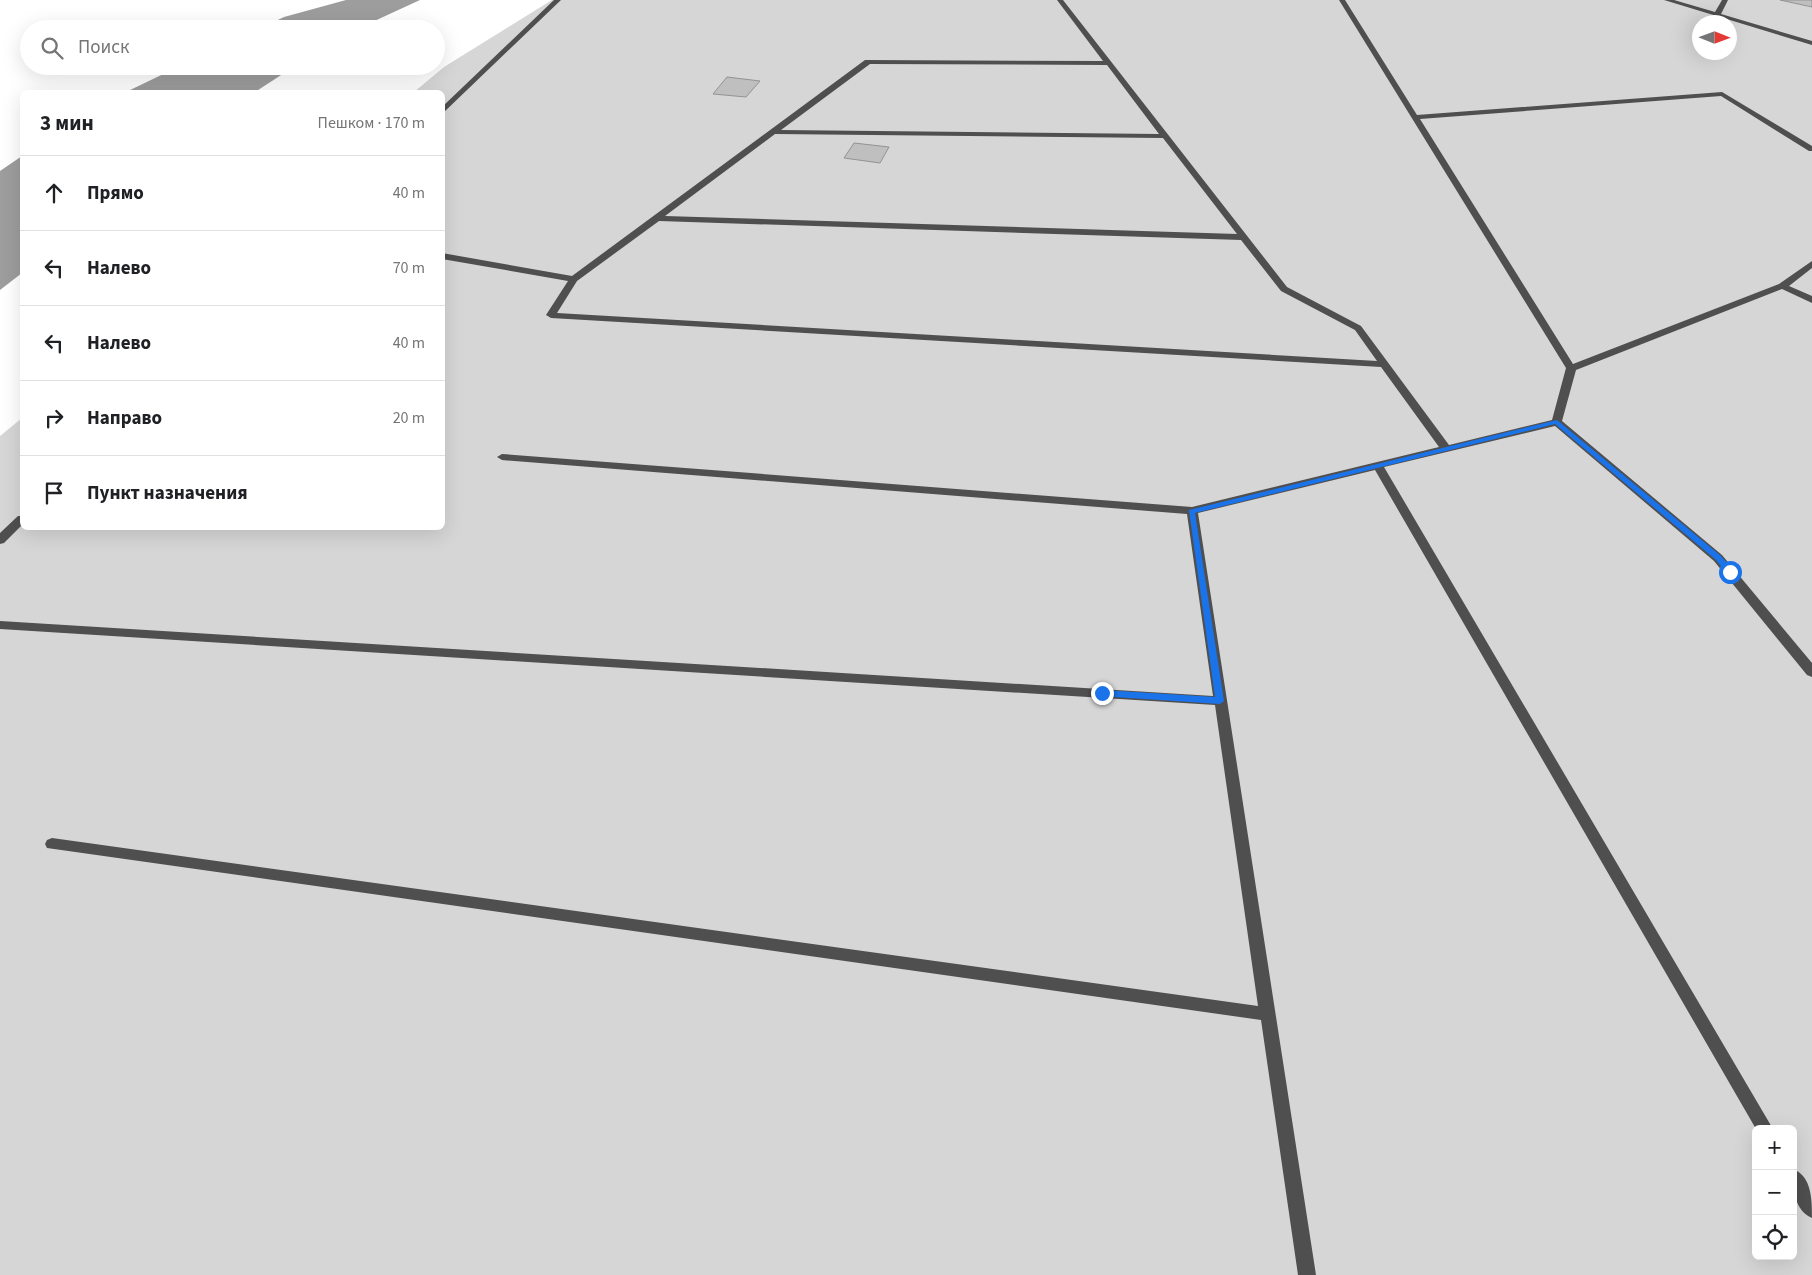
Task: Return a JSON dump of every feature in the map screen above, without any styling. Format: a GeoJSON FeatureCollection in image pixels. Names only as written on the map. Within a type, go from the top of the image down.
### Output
{"type":"FeatureCollection","features":[{"type":"Feature","properties":{"kind":"street"},"geometry":{"type":"LineString","coordinates":[[445,109],[558,0]]}},
{"type":"Feature","properties":{"kind":"street"},"geometry":{"type":"LineString","coordinates":[[1060,0],[1284,289],[1358,328],[1446,449]]}},
{"type":"Feature","properties":{"kind":"street"},"geometry":{"type":"LineString","coordinates":[[1342,0],[1571,368],[1557,422]]}},
{"type":"Feature","properties":{"kind":"street"},"geometry":{"type":"LineString","coordinates":[[1667,0],[1718,15],[1725,0]]}},
{"type":"Feature","properties":{"kind":"street"},"geometry":{"type":"LineString","coordinates":[[1737,21],[1812,44]]}},
{"type":"Feature","properties":{"kind":"street"},"geometry":{"type":"LineString","coordinates":[[1108,63],[868,62],[574,279],[551,315],[1384,364]]}},
{"type":"Feature","properties":{"kind":"street"},"geometry":{"type":"LineString","coordinates":[[1415,117],[1722,94],[1812,149]]}},
{"type":"Feature","properties":{"kind":"street"},"geometry":{"type":"LineString","coordinates":[[773,132],[1165,136]]}},
{"type":"Feature","properties":{"kind":"street"},"geometry":{"type":"LineString","coordinates":[[656,218],[1243,237]]}},
{"type":"Feature","properties":{"kind":"street"},"geometry":{"type":"LineString","coordinates":[[445,257],[574,279]]}},
{"type":"Feature","properties":{"kind":"street"},"geometry":{"type":"LineString","coordinates":[[1571,368],[1782,286],[1812,264]]}},
{"type":"Feature","properties":{"kind":"street"},"geometry":{"type":"LineString","coordinates":[[1782,286],[1812,300]]}},
{"type":"Feature","properties":{"kind":"street"},"geometry":{"type":"LineString","coordinates":[[502,458],[1192,511],[1557,422]]}},
{"type":"Feature","properties":{"kind":"street"},"geometry":{"type":"LineString","coordinates":[[1557,422],[1718,558],[1812,672]]}},
{"type":"Feature","properties":{"kind":"street"},"geometry":{"type":"LineString","coordinates":[[1378,466],[1763,1125]]}},
{"type":"Feature","properties":{"kind":"street"},"geometry":{"type":"LineString","coordinates":[[1192,511],[1307,1275]]}},
{"type":"Feature","properties":{"kind":"street"},"geometry":{"type":"LineString","coordinates":[[0,540],[20,521]]}},
{"type":"Feature","properties":{"kind":"street"},"geometry":{"type":"LineString","coordinates":[[0,625],[1220,701]]}},
{"type":"Feature","properties":{"kind":"street"},"geometry":{"type":"LineString","coordinates":[[52,844],[1268,1014]]}},
{"type":"Feature","properties":{"kind":"street"},"geometry":{"type":"LineString","coordinates":[[1797,1184],[1812,1209]]}},
{"type":"Feature","properties":{"kind":"shaded area"},"geometry":{"type":"Polygon","coordinates":[[[346,0],[420,0],[377,20],[278,20],[346,0]]]}},
{"type":"Feature","properties":{"kind":"shaded area"},"geometry":{"type":"Polygon","coordinates":[[[552,0],[1812,0],[1812,1275],[0,1275],[0,436],[20,420],[20,530],[445,530],[445,90],[416,90],[434,75],[445,75],[445,66],[552,0]]]}},
{"type":"Feature","properties":{"kind":"shaded area"},"geometry":{"type":"Polygon","coordinates":[[[161,75],[281,75],[258,90],[130,90],[161,75]]]}},
{"type":"Feature","properties":{"kind":"shaded area"},"geometry":{"type":"Polygon","coordinates":[[[20,157],[20,275],[0,290],[0,171],[20,157]]]}},
{"type":"Feature","properties":{"kind":"building"},"geometry":{"type":"Polygon","coordinates":[[[1780,0],[1812,0],[1812,7],[1780,0]]]}},
{"type":"Feature","properties":{"kind":"building"},"geometry":{"type":"Polygon","coordinates":[[[727,77],[760,81],[746,97],[713,94],[727,77]]]}},
{"type":"Feature","properties":{"kind":"building"},"geometry":{"type":"Polygon","coordinates":[[[854,143],[889,147],[880,163],[844,158],[854,143]]]}},
{"type":"Feature","properties":{"kind":"route"},"geometry":{"type":"LineString","coordinates":[[1102,693],[1220,701],[1192,511],[1557,422],[1718,558],[1730,572]]}}]}
